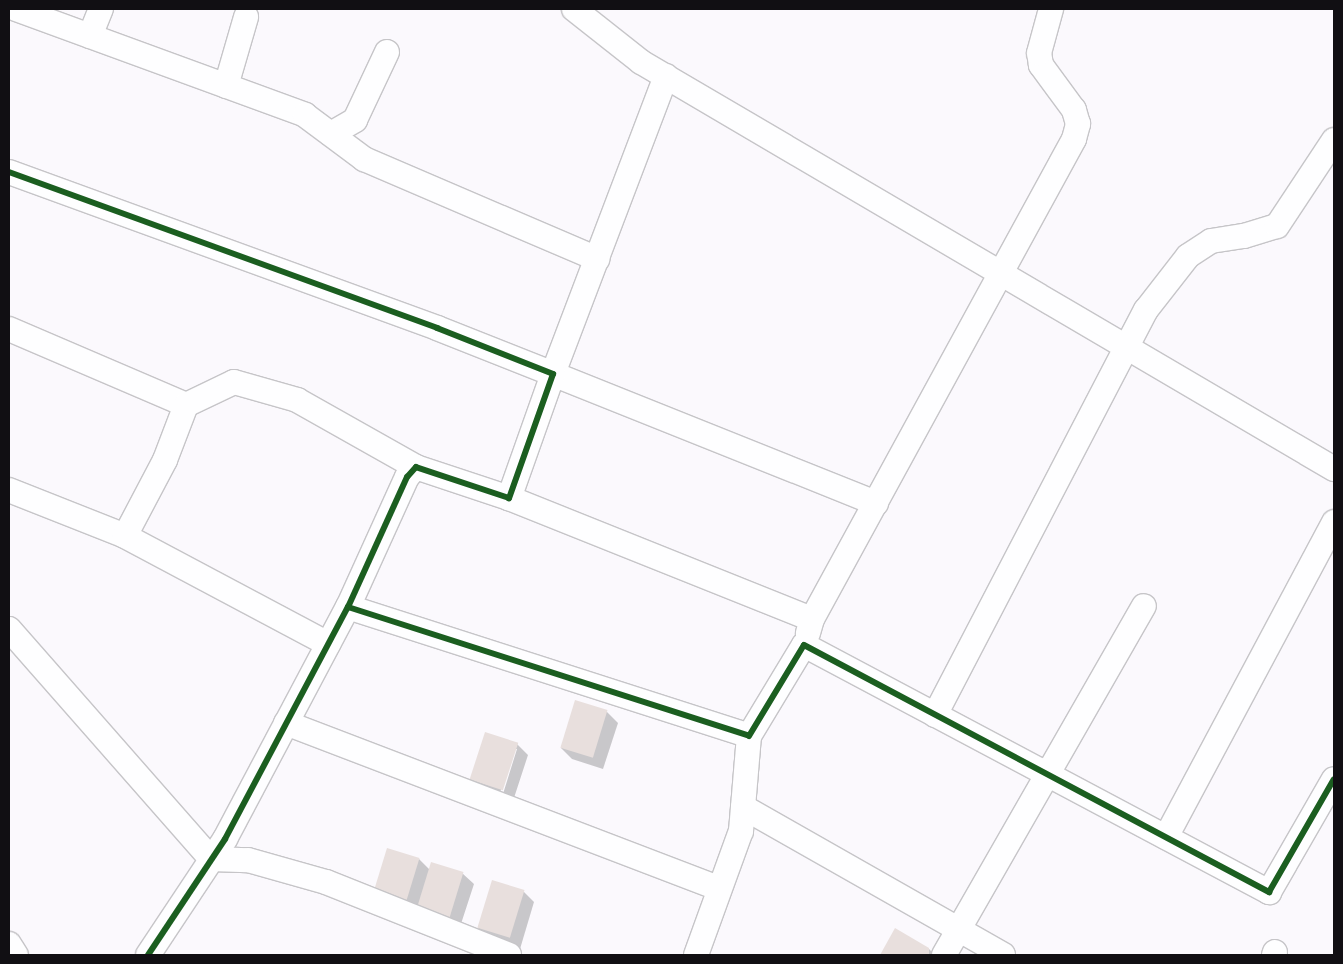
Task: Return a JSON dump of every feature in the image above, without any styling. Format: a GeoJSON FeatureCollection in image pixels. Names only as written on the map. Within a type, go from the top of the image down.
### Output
{"type":"FeatureCollection","features":[{"type":"Feature","properties":{"kind":"street"},"geometry":{"type":"LineString","coordinates":[[16,9],[305,114],[364,159],[597,259]]}},
{"type":"Feature","properties":{"kind":"street"},"geometry":{"type":"LineString","coordinates":[[90,36],[102,9]]}},
{"type":"Feature","properties":{"kind":"street"},"geometry":{"type":"LineString","coordinates":[[574,9],[642,62],[1334,469]]}},
{"type":"Feature","properties":{"kind":"street"},"geometry":{"type":"LineString","coordinates":[[696,955],[741,831],[749,736],[804,645],[812,619],[1074,138],[1078,124],[1074,110],[1041,65],[1039,54],[1051,9]]}},
{"type":"Feature","properties":{"kind":"street"},"geometry":{"type":"LineString","coordinates":[[226,86],[246,17]]}},
{"type":"Feature","properties":{"kind":"street"},"geometry":{"type":"LineString","coordinates":[[331,134],[355,120],[387,52]]}},
{"type":"Feature","properties":{"kind":"street"},"geometry":{"type":"LineString","coordinates":[[509,498],[553,374],[666,76]]}},
{"type":"Feature","properties":{"kind":"street"},"geometry":{"type":"LineString","coordinates":[[934,714],[1125,346],[1146,310],[1188,256],[1211,241],[1244,236],[1277,226],[1334,140]]}},
{"type":"Feature","properties":{"kind":"street"},"geometry":{"type":"LineString","coordinates":[[9,172],[437,328],[876,503]]}},
{"type":"Feature","properties":{"kind":"street"},"geometry":{"type":"LineString","coordinates":[[9,329],[186,405]]}},
{"type":"Feature","properties":{"kind":"street"},"geometry":{"type":"LineString","coordinates":[[125,536],[165,460],[186,405],[234,382],[297,400],[416,467],[509,498],[812,619]]}},
{"type":"Feature","properties":{"kind":"street"},"geometry":{"type":"LineString","coordinates":[[148,955],[211,859],[286,723],[348,607],[408,477],[416,467]]}},
{"type":"Feature","properties":{"kind":"street"},"geometry":{"type":"LineString","coordinates":[[9,490],[125,536],[328,644]]}},
{"type":"Feature","properties":{"kind":"street"},"geometry":{"type":"LineString","coordinates":[[1166,837],[1334,522]]}},
{"type":"Feature","properties":{"kind":"street"},"geometry":{"type":"LineString","coordinates":[[944,955],[1049,776],[1144,606]]}},
{"type":"Feature","properties":{"kind":"street"},"geometry":{"type":"LineString","coordinates":[[348,607],[749,736]]}},
{"type":"Feature","properties":{"kind":"street"},"geometry":{"type":"LineString","coordinates":[[9,629],[211,859],[248,860],[326,882],[509,955]]}},
{"type":"Feature","properties":{"kind":"street"},"geometry":{"type":"LineString","coordinates":[[804,645],[1269,892],[1334,779]]}},
{"type":"Feature","properties":{"kind":"street"},"geometry":{"type":"LineString","coordinates":[[286,723],[719,888]]}},
{"type":"Feature","properties":{"kind":"street"},"geometry":{"type":"LineString","coordinates":[[743,807],[1003,955]]}},
{"type":"Feature","properties":{"kind":"street"},"geometry":{"type":"LineString","coordinates":[[9,944],[16,955]]}},
{"type":"Feature","properties":{"kind":"building"},"geometry":{"type":"Polygon","coordinates":[[[575,700],[608,710],[593,758],[560,748],[575,700]]]}},
{"type":"Feature","properties":{"kind":"building"},"geometry":{"type":"Polygon","coordinates":[[[485,732],[518,743],[503,790],[470,780],[485,732]]]}},
{"type":"Feature","properties":{"kind":"building"},"geometry":{"type":"Polygon","coordinates":[[[387,848],[420,858],[405,906],[372,896],[387,848]]]}},
{"type":"Feature","properties":{"kind":"building"},"geometry":{"type":"Polygon","coordinates":[[[431,862],[464,872],[449,921],[416,911],[431,862]]]}},
{"type":"Feature","properties":{"kind":"building"},"geometry":{"type":"Polygon","coordinates":[[[492,880],[525,890],[510,938],[477,928],[492,880]]]}},
{"type":"Feature","properties":{"kind":"building"},"geometry":{"type":"Polygon","coordinates":[[[895,928],[929,948],[929,955],[880,955],[895,928]]]}},
{"type":"Feature","properties":{"kind":"cycle path"},"geometry":{"type":"LineString","coordinates":[[9,172],[437,328],[553,374],[509,498],[416,467],[407,477],[348,607]]}},
{"type":"Feature","properties":{"kind":"cycle path"},"geometry":{"type":"LineString","coordinates":[[148,955],[225,839],[348,607],[749,736],[804,645],[1269,892],[1334,779]]}}]}
